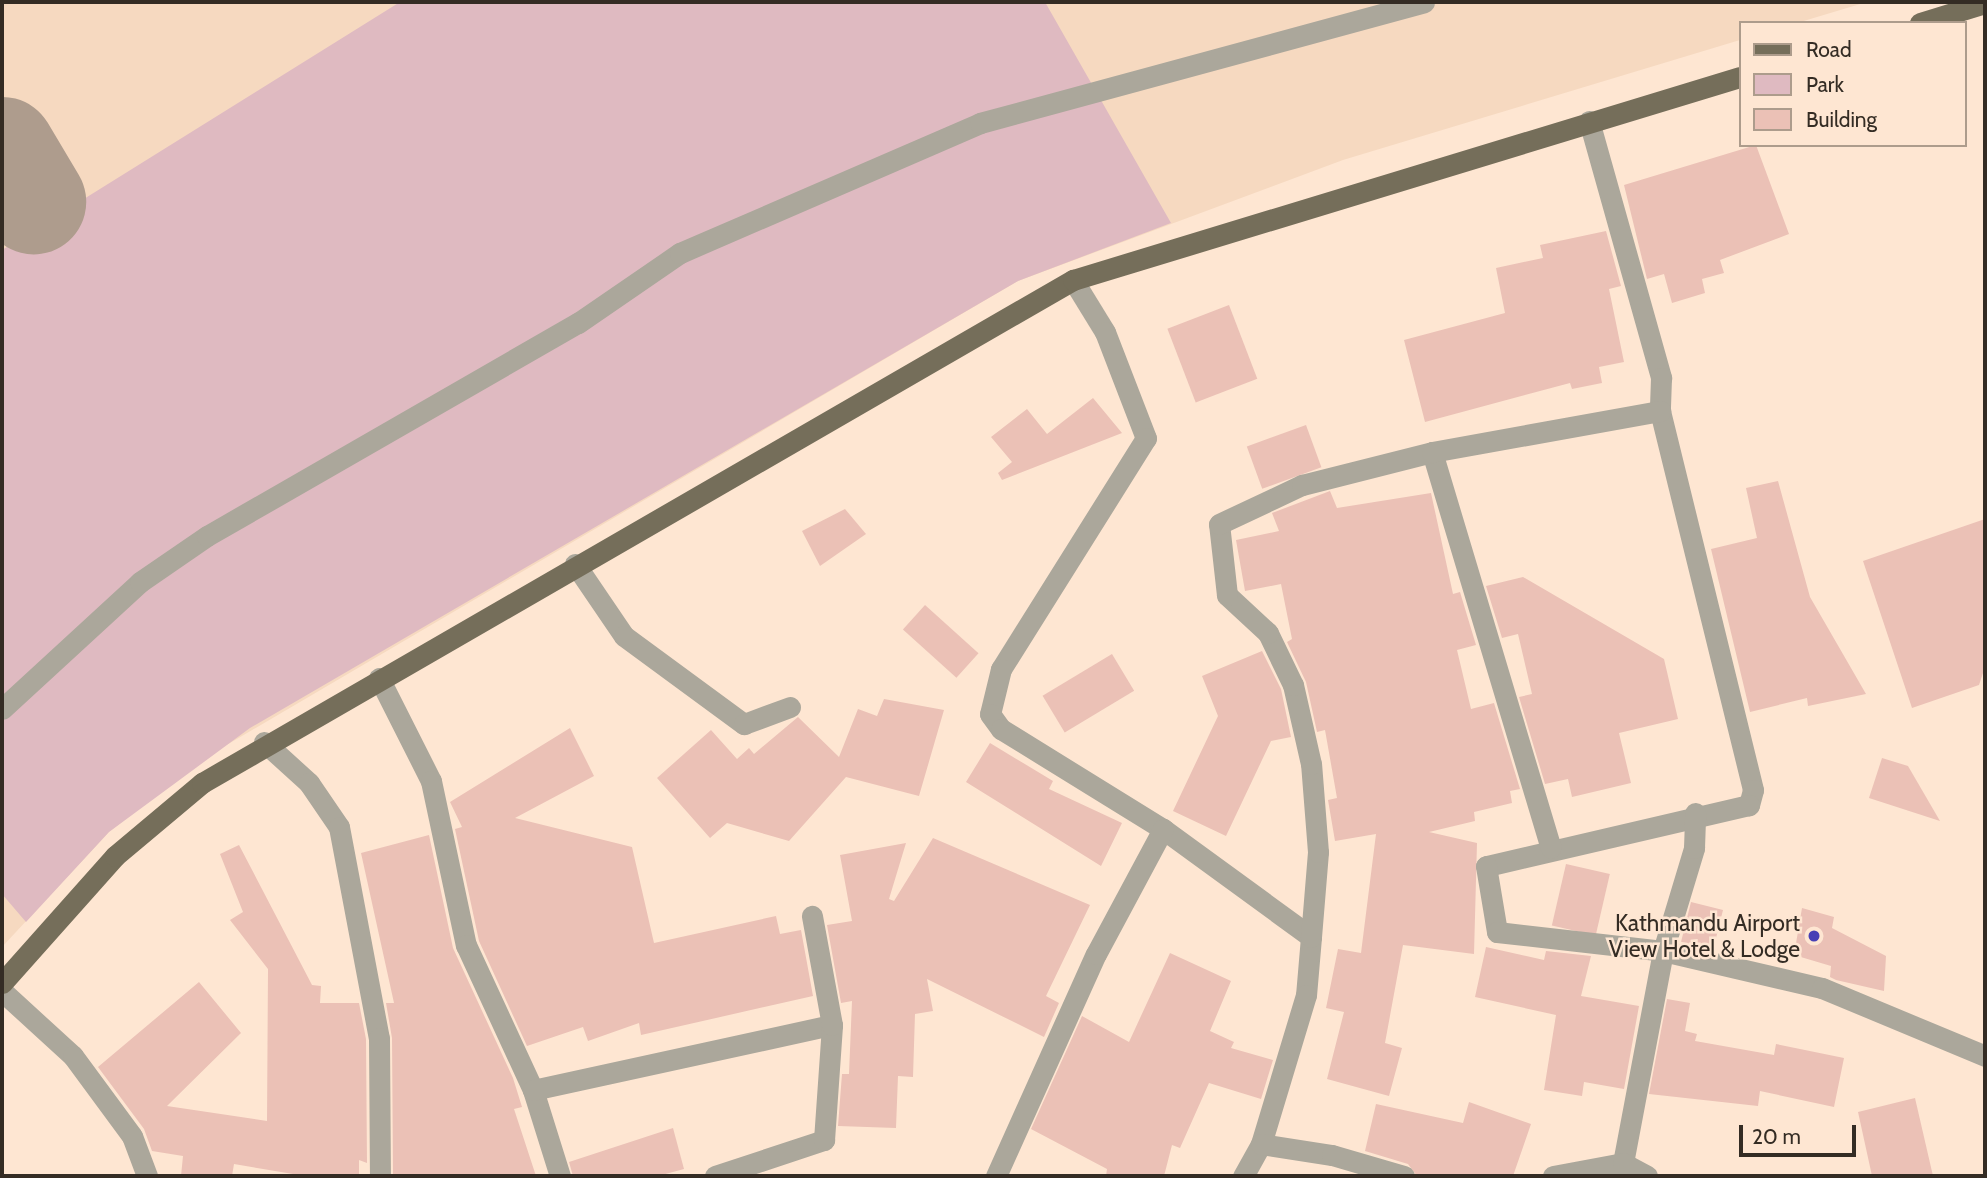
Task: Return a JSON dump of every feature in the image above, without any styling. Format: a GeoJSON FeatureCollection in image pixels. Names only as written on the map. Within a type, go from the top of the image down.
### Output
{"type":"FeatureCollection","features":[{"type":"Feature","properties":{"kind":"main road"},"geometry":{"type":"LineString","coordinates":[[1926,21],[1985,3]]}},
{"type":"Feature","properties":{"kind":"main road"},"geometry":{"type":"LineString","coordinates":[[2,983],[159,815],[264,743],[1073,281],[1738,78]]}},
{"type":"Feature","properties":{"kind":"street"},"geometry":{"type":"LineString","coordinates":[[2,709],[141,582],[207,536],[579,323],[680,253],[980,122],[1424,2]]}},
{"type":"Feature","properties":{"kind":"street"},"geometry":{"type":"LineString","coordinates":[[1589,121],[1661,379],[1660,411],[1754,790],[1749,805],[1695,813],[1486,866],[1497,932],[1663,951],[1822,988],[1985,1056]]}},
{"type":"Feature","properties":{"kind":"street"},"geometry":{"type":"LineString","coordinates":[[1073,281],[1105,332],[1146,438],[1001,669],[990,714],[1002,729],[1163,829],[1311,937]]}},
{"type":"Feature","properties":{"kind":"street"},"geometry":{"type":"LineString","coordinates":[[1243,1176],[1261,1144],[1306,995],[1318,852],[1311,764],[1293,685],[1268,633],[1227,595],[1219,524],[1302,485],[1432,452],[1660,411]]}},
{"type":"Feature","properties":{"kind":"street"},"geometry":{"type":"LineString","coordinates":[[1432,452],[1551,848]]}},
{"type":"Feature","properties":{"kind":"street"},"geometry":{"type":"LineString","coordinates":[[575,564],[624,636],[744,724],[790,707]]}},
{"type":"Feature","properties":{"kind":"street"},"geometry":{"type":"LineString","coordinates":[[379,678],[430,781],[466,945],[533,1090],[560,1176]]}},
{"type":"Feature","properties":{"kind":"street"},"geometry":{"type":"LineString","coordinates":[[264,743],[309,783],[339,827],[379,1038],[380,1176]]}},
{"type":"Feature","properties":{"kind":"street"},"geometry":{"type":"LineString","coordinates":[[1623,1163],[1663,951],[1694,848],[1695,813]]}},
{"type":"Feature","properties":{"kind":"street"},"geometry":{"type":"LineString","coordinates":[[996,1176],[1096,954],[1163,829]]}},
{"type":"Feature","properties":{"kind":"street"},"geometry":{"type":"LineString","coordinates":[[715,1176],[824,1140],[832,1025],[812,916]]}},
{"type":"Feature","properties":{"kind":"street"},"geometry":{"type":"LineString","coordinates":[[2,991],[73,1056],[132,1136],[147,1176]]}},
{"type":"Feature","properties":{"kind":"street"},"geometry":{"type":"LineString","coordinates":[[533,1090],[832,1025]]}},
{"type":"Feature","properties":{"kind":"street"},"geometry":{"type":"LineString","coordinates":[[1261,1144],[1332,1155],[1404,1176]]}},
{"type":"Feature","properties":{"kind":"street"},"geometry":{"type":"LineString","coordinates":[[1553,1176],[1623,1163],[1647,1176]]}},
{"type":"Feature","properties":{"kind":"shaded area"},"geometry":{"type":"Polygon","coordinates":[[[2,2],[1867,2],[1804,21],[1738,21],[1738,41],[1343,160],[1018,281],[201,760],[109,832],[2,947],[2,2]]]}},
{"type":"Feature","properties":{"kind":"green space"},"geometry":{"type":"Polygon","coordinates":[[[400,2],[1045,2],[1171,223],[1018,281],[250,728],[109,832],[26,922],[2,894],[2,250],[400,2]]]}},
{"type":"Feature","properties":{"kind":"building"},"geometry":{"type":"Polygon","coordinates":[[[1757,147],[1789,234],[1720,260],[1724,273],[1702,279],[1705,293],[1672,303],[1664,274],[1647,279],[1624,185],[1757,147]]]}},
{"type":"Feature","properties":{"kind":"building"},"geometry":{"type":"Polygon","coordinates":[[[1606,231],[1621,286],[1609,289],[1624,362],[1599,367],[1602,383],[1572,389],[1570,383],[1425,422],[1404,340],[1505,313],[1496,268],[1543,258],[1540,245],[1606,231]]]}},
{"type":"Feature","properties":{"kind":"building"},"geometry":{"type":"Polygon","coordinates":[[[1229,305],[1257,379],[1196,402],[1167,329],[1229,305]]]}},
{"type":"Feature","properties":{"kind":"building"},"geometry":{"type":"Polygon","coordinates":[[[1093,398],[1122,433],[1002,480],[998,473],[1012,462],[991,437],[1027,409],[1047,434],[1093,398]]]}},
{"type":"Feature","properties":{"kind":"building"},"geometry":{"type":"Polygon","coordinates":[[[1306,425],[1321,467],[1262,489],[1247,447],[1306,425]]]}},
{"type":"Feature","properties":{"kind":"building"},"geometry":{"type":"Polygon","coordinates":[[[1778,481],[1810,597],[1866,694],[1808,706],[1807,698],[1750,712],[1711,549],[1757,538],[1746,488],[1778,481]]]}},
{"type":"Feature","properties":{"kind":"building"},"geometry":{"type":"Polygon","coordinates":[[[1330,491],[1337,508],[1431,493],[1453,594],[1460,592],[1476,645],[1457,650],[1471,709],[1494,703],[1520,789],[1510,791],[1512,803],[1474,812],[1475,821],[1429,832],[1477,843],[1474,954],[1403,945],[1385,1043],[1402,1048],[1389,1096],[1327,1079],[1344,1012],[1326,1008],[1338,949],[1361,953],[1376,834],[1335,841],[1328,800],[1337,798],[1325,730],[1317,732],[1306,682],[1287,642],[1292,639],[1281,584],[1245,591],[1236,540],[1279,531],[1272,513],[1330,491]]]}},
{"type":"Feature","properties":{"kind":"building"},"geometry":{"type":"Polygon","coordinates":[[[845,509],[866,534],[820,566],[802,531],[845,509]]]}},
{"type":"Feature","properties":{"kind":"building"},"geometry":{"type":"Polygon","coordinates":[[[1985,519],[1985,667],[1979,685],[1912,708],[1863,561],[1985,519]]]}},
{"type":"Feature","properties":{"kind":"building"},"geometry":{"type":"Polygon","coordinates":[[[1523,577],[1664,659],[1678,719],[1619,733],[1631,783],[1572,797],[1568,779],[1545,784],[1519,697],[1532,694],[1518,634],[1502,638],[1486,586],[1523,577]]]}},
{"type":"Feature","properties":{"kind":"building"},"geometry":{"type":"Polygon","coordinates":[[[925,605],[979,653],[956,678],[903,630],[925,605]]]}},
{"type":"Feature","properties":{"kind":"building"},"geometry":{"type":"Polygon","coordinates":[[[1262,651],[1281,689],[1291,737],[1271,741],[1226,836],[1173,811],[1218,716],[1202,676],[1262,651]]]}},
{"type":"Feature","properties":{"kind":"building"},"geometry":{"type":"Polygon","coordinates":[[[1112,654],[1134,691],[1065,733],[1043,696],[1112,654]]]}},
{"type":"Feature","properties":{"kind":"building"},"geometry":{"type":"Polygon","coordinates":[[[884,699],[944,710],[919,796],[846,777],[789,841],[727,823],[710,838],[657,778],[711,730],[737,759],[749,748],[754,754],[798,717],[839,757],[858,709],[877,716],[884,699]]]}},
{"type":"Feature","properties":{"kind":"building"},"geometry":{"type":"Polygon","coordinates":[[[570,728],[594,776],[515,818],[632,847],[654,943],[776,916],[780,934],[801,930],[813,996],[641,1035],[639,1023],[588,1041],[583,1027],[527,1046],[479,941],[455,829],[462,827],[450,802],[570,728]]]}},
{"type":"Feature","properties":{"kind":"building"},"geometry":{"type":"Polygon","coordinates":[[[990,743],[1053,781],[1049,789],[1122,823],[1101,866],[966,782],[990,743]]]}},
{"type":"Feature","properties":{"kind":"building"},"geometry":{"type":"Polygon","coordinates":[[[1882,758],[1908,766],[1940,821],[1869,798],[1882,758]]]}},
{"type":"Feature","properties":{"kind":"building"},"geometry":{"type":"Polygon","coordinates":[[[429,835],[453,948],[513,1078],[522,1107],[514,1109],[536,1176],[393,1174],[392,1038],[386,1003],[394,1003],[361,853],[429,835]]]}},
{"type":"Feature","properties":{"kind":"building"},"geometry":{"type":"Polygon","coordinates":[[[933,838],[1090,905],[1046,996],[1059,1003],[1044,1037],[927,979],[933,1011],[915,1014],[913,1077],[898,1076],[896,1128],[838,1126],[842,1074],[849,1074],[852,1001],[841,1003],[827,925],[852,921],[840,855],[906,843],[889,899],[894,901],[933,838]]]}},
{"type":"Feature","properties":{"kind":"building"},"geometry":{"type":"Polygon","coordinates":[[[239,845],[312,985],[321,986],[320,1003],[359,1003],[366,1039],[367,1163],[359,1160],[359,1176],[305,1176],[234,1164],[232,1176],[181,1176],[183,1156],[152,1151],[144,1129],[98,1067],[199,982],[241,1033],[167,1106],[267,1121],[268,969],[230,920],[243,912],[220,854],[239,845]]]}},
{"type":"Feature","properties":{"kind":"building"},"geometry":{"type":"Polygon","coordinates":[[[1566,864],[1610,874],[1596,936],[1552,925],[1566,864]]]}},
{"type":"Feature","properties":{"kind":"building"},"geometry":{"type":"Polygon","coordinates":[[[1691,902],[1723,910],[1713,950],[1681,942],[1691,902]]]}},
{"type":"Feature","properties":{"kind":"building"},"geometry":{"type":"Polygon","coordinates":[[[1802,908],[1834,917],[1832,928],[1886,956],[1884,991],[1836,980],[1830,977],[1831,966],[1794,955],[1802,908]]]}},
{"type":"Feature","properties":{"kind":"building"},"geometry":{"type":"Polygon","coordinates":[[[1486,947],[1544,960],[1546,951],[1591,956],[1581,996],[1639,1006],[1624,1089],[1584,1082],[1582,1096],[1544,1090],[1556,1015],[1475,997],[1486,947]]]}},
{"type":"Feature","properties":{"kind":"building"},"geometry":{"type":"Polygon","coordinates":[[[1170,953],[1231,981],[1210,1031],[1234,1042],[1231,1048],[1273,1060],[1261,1099],[1209,1083],[1180,1148],[1172,1145],[1164,1176],[1106,1176],[1107,1169],[1031,1129],[1082,1016],[1129,1042],[1170,953]]]}},
{"type":"Feature","properties":{"kind":"building"},"geometry":{"type":"Polygon","coordinates":[[[1667,999],[1690,1003],[1685,1031],[1697,1034],[1695,1041],[1774,1055],[1776,1044],[1844,1058],[1834,1107],[1760,1091],[1758,1106],[1649,1094],[1667,999]]]}},
{"type":"Feature","properties":{"kind":"building"},"geometry":{"type":"Polygon","coordinates":[[[1915,1098],[1933,1176],[1872,1176],[1858,1112],[1915,1098]]]}},
{"type":"Feature","properties":{"kind":"building"},"geometry":{"type":"Polygon","coordinates":[[[1469,1102],[1531,1124],[1513,1176],[1417,1176],[1408,1164],[1365,1151],[1376,1104],[1463,1123],[1469,1102]]]}},
{"type":"Feature","properties":{"kind":"building"},"geometry":{"type":"Polygon","coordinates":[[[673,1128],[684,1169],[658,1176],[573,1176],[569,1162],[673,1128]]]}},
{"type":"Feature","properties":{"kind":"taxiway"},"geometry":{"type":"LineString","coordinates":[[2,149],[33,201]]}},
{"type":"Feature","properties":{"kind":"place","name":"Kathmandu Airport View Hotel & Lodge"},"geometry":{"type":"Point","coordinates":[1814,936]}}]}
